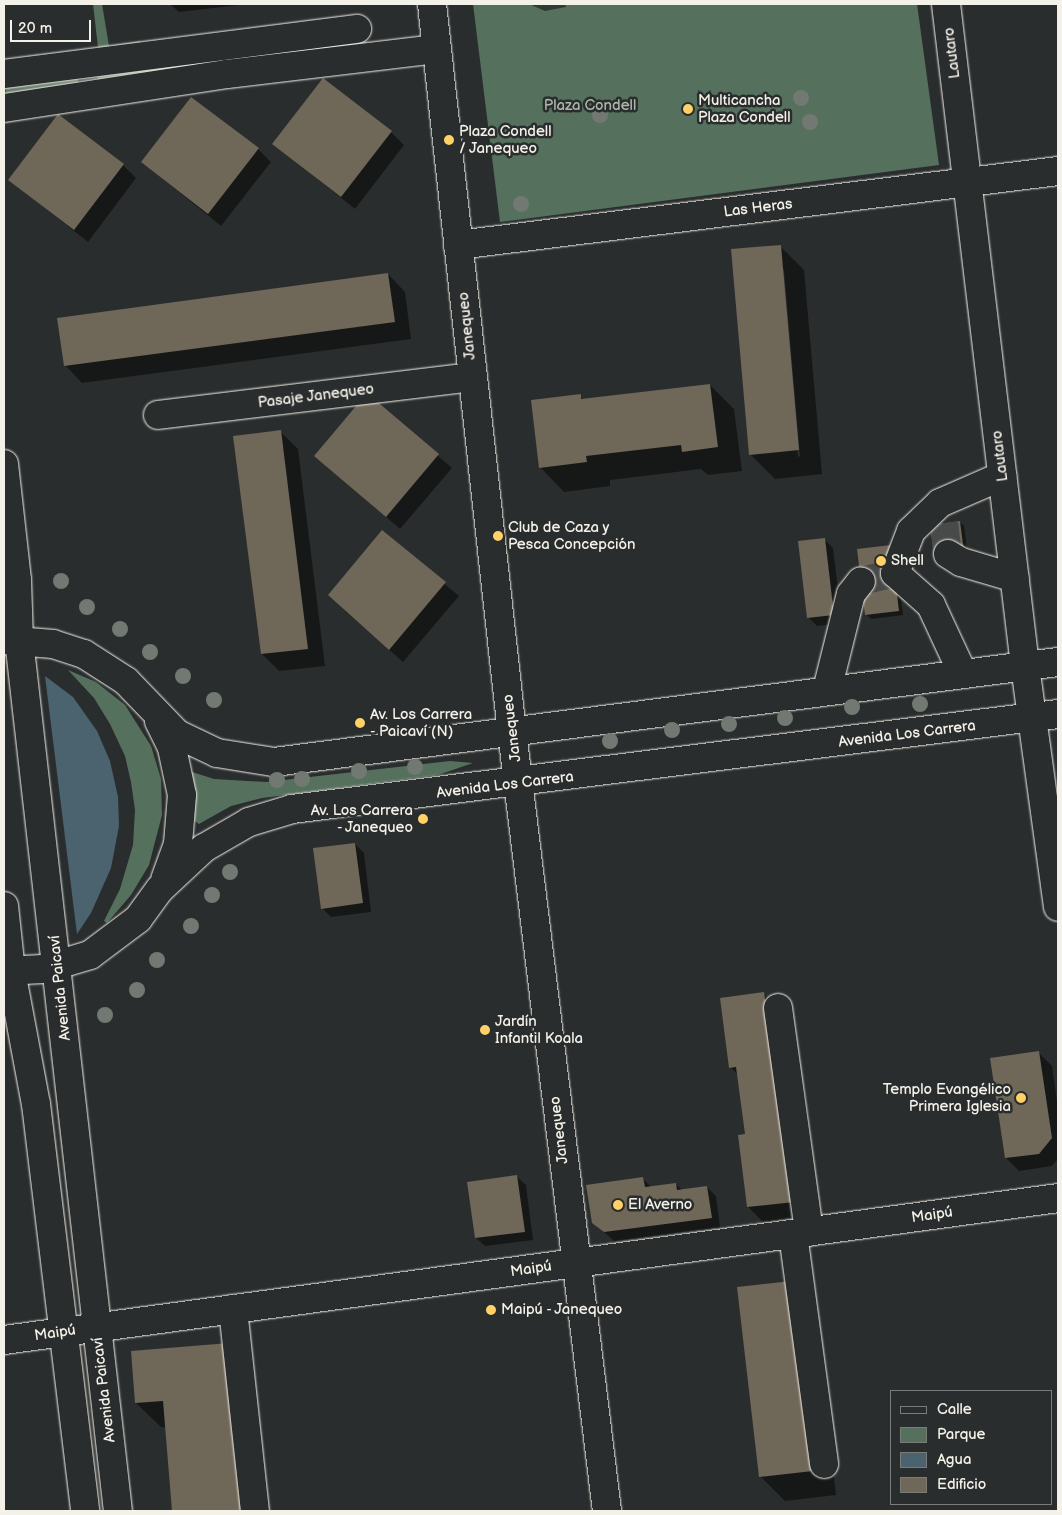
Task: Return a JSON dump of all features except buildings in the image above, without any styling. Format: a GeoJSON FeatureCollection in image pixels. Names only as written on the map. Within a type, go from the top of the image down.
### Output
{"type":"FeatureCollection","features":[{"type":"Feature","properties":{"kind":"main road","name":"Janequeo"},"geometry":{"type":"LineString","coordinates":[[432,4],[512,732],[575,1264],[607,1511]]}},
{"type":"Feature","properties":{"kind":"main road","name":"Lautaro"},"geometry":{"type":"LineString","coordinates":[[946,4],[1014,578],[1058,907]]}},
{"type":"Feature","properties":{"kind":"main road"},"geometry":{"type":"LineString","coordinates":[[4,74],[358,29]]}},
{"type":"Feature","properties":{"kind":"main road"},"geometry":{"type":"LineString","coordinates":[[4,108],[227,74],[437,49]]}},
{"type":"Feature","properties":{"kind":"main road","name":"Las Heras"},"geometry":{"type":"LineString","coordinates":[[458,245],[1058,171]]}},
{"type":"Feature","properties":{"kind":"main road","name":"Pasaje Janequeo"},"geometry":{"type":"LineString","coordinates":[[158,415],[473,377]]}},
{"type":"Feature","properties":{"kind":"main road","name":"Avenida Paicaví"},"geometry":{"type":"LineString","coordinates":[[4,464],[17,580],[12,640],[58,966],[96,1328],[118,1511]]}},
{"type":"Feature","properties":{"kind":"main road"},"geometry":{"type":"LineString","coordinates":[[963,674],[931,605],[895,573],[911,531],[1002,476]]}},
{"type":"Feature","properties":{"kind":"main road"},"geometry":{"type":"LineString","coordinates":[[948,554],[960,562],[1014,578]]}},
{"type":"Feature","properties":{"kind":"main road"},"geometry":{"type":"LineString","coordinates":[[827,690],[851,594],[862,581]]}},
{"type":"Feature","properties":{"kind":"main road"},"geometry":{"type":"LineString","coordinates":[[4,603],[12,640],[53,644],[84,654],[126,681],[177,734],[217,753],[254,761],[291,762],[827,690],[1058,662]]}},
{"type":"Feature","properties":{"kind":"main road"},"geometry":{"type":"LineString","coordinates":[[148,705],[172,748],[182,795],[178,844],[160,889]]}},
{"type":"Feature","properties":{"kind":"main road","name":"Avenida Los Carrera"},"geometry":{"type":"LineString","coordinates":[[8,971],[58,966],[90,955],[109,943],[138,919],[160,889],[204,848],[230,832],[270,815],[292,809],[519,783],[1058,714]]}},
{"type":"Feature","properties":{"kind":"main road"},"geometry":{"type":"LineString","coordinates":[[4,906],[8,971],[36,1104],[85,1511]]}},
{"type":"Feature","properties":{"kind":"main road"},"geometry":{"type":"LineString","coordinates":[[778,1008],[824,1464]]}},
{"type":"Feature","properties":{"kind":"main road","name":"Maipú"},"geometry":{"type":"LineString","coordinates":[[4,1340],[1058,1198]]}},
{"type":"Feature","properties":{"kind":"main road"},"geometry":{"type":"LineString","coordinates":[[233,1309],[255,1511]]}},
{"type":"Feature","properties":{"kind":"green space"},"geometry":{"type":"Polygon","coordinates":[[[93,4],[102,4],[109,46],[140,41],[141,50],[99,56],[93,4]]]}},
{"type":"Feature","properties":{"kind":"green space","name":"Plaza Condell"},"geometry":{"type":"Polygon","coordinates":[[[473,4],[917,4],[939,165],[500,222],[473,4]]]}},
{"type":"Feature","properties":{"kind":"green space"},"geometry":{"type":"Polygon","coordinates":[[[169,58],[172,77],[98,87],[97,71],[169,58]]]}},
{"type":"Feature","properties":{"kind":"green space"},"geometry":{"type":"Polygon","coordinates":[[[78,72],[78,90],[6,99],[5,82],[78,72]]]}},
{"type":"Feature","properties":{"kind":"green space"},"geometry":{"type":"Polygon","coordinates":[[[68,670],[96,682],[125,705],[151,746],[161,779],[162,815],[149,865],[131,895],[107,923],[104,921],[120,889],[133,845],[135,810],[131,782],[125,756],[110,724],[94,698],[68,670]]]}},
{"type":"Feature","properties":{"kind":"green space"},"geometry":{"type":"Polygon","coordinates":[[[450,761],[473,763],[438,775],[262,798],[231,806],[199,824],[193,820],[189,771],[214,779],[266,782],[450,761]]]}},
{"type":"Feature","properties":{"kind":"water"},"geometry":{"type":"Polygon","coordinates":[[[45,676],[73,697],[97,731],[110,761],[118,797],[119,826],[111,868],[91,913],[77,934],[45,676]]]}},
{"type":"Feature","properties":{"kind":"tunnel"},"geometry":{"type":"LineString","coordinates":[[944,523],[948,554]]}},
{"type":"Feature","properties":{"kind":"tunnel"},"geometry":{"type":"LineString","coordinates":[[861,581],[895,573]]}},
{"type":"Feature","properties":{"kind":"place","name":"Multicancha Plaza Condell"},"geometry":{"type":"Point","coordinates":[688,109]}},
{"type":"Feature","properties":{"kind":"place","name":"Plaza Condell / Janequeo"},"geometry":{"type":"Point","coordinates":[449,140]}},
{"type":"Feature","properties":{"kind":"place","name":"Club de Caza y Pesca Concepción"},"geometry":{"type":"Point","coordinates":[498,536]}},
{"type":"Feature","properties":{"kind":"place","name":"Shell"},"geometry":{"type":"Point","coordinates":[881,561]}},
{"type":"Feature","properties":{"kind":"place","name":"Av. Los Carrera - Paicaví (N)"},"geometry":{"type":"Point","coordinates":[360,723]}},
{"type":"Feature","properties":{"kind":"place","name":"Av. Los Carrera - Janequeo"},"geometry":{"type":"Point","coordinates":[423,819]}},
{"type":"Feature","properties":{"kind":"place","name":"Jardín Infantil Koala"},"geometry":{"type":"Point","coordinates":[485,1030]}},
{"type":"Feature","properties":{"kind":"place","name":"Templo Evangélico Primera Iglesia"},"geometry":{"type":"Point","coordinates":[1021,1098]}},
{"type":"Feature","properties":{"kind":"place","name":"El Averno"},"geometry":{"type":"Point","coordinates":[618,1205]}},
{"type":"Feature","properties":{"kind":"place","name":"Maipú - Janequeo"},"geometry":{"type":"Point","coordinates":[491,1310]}}]}
